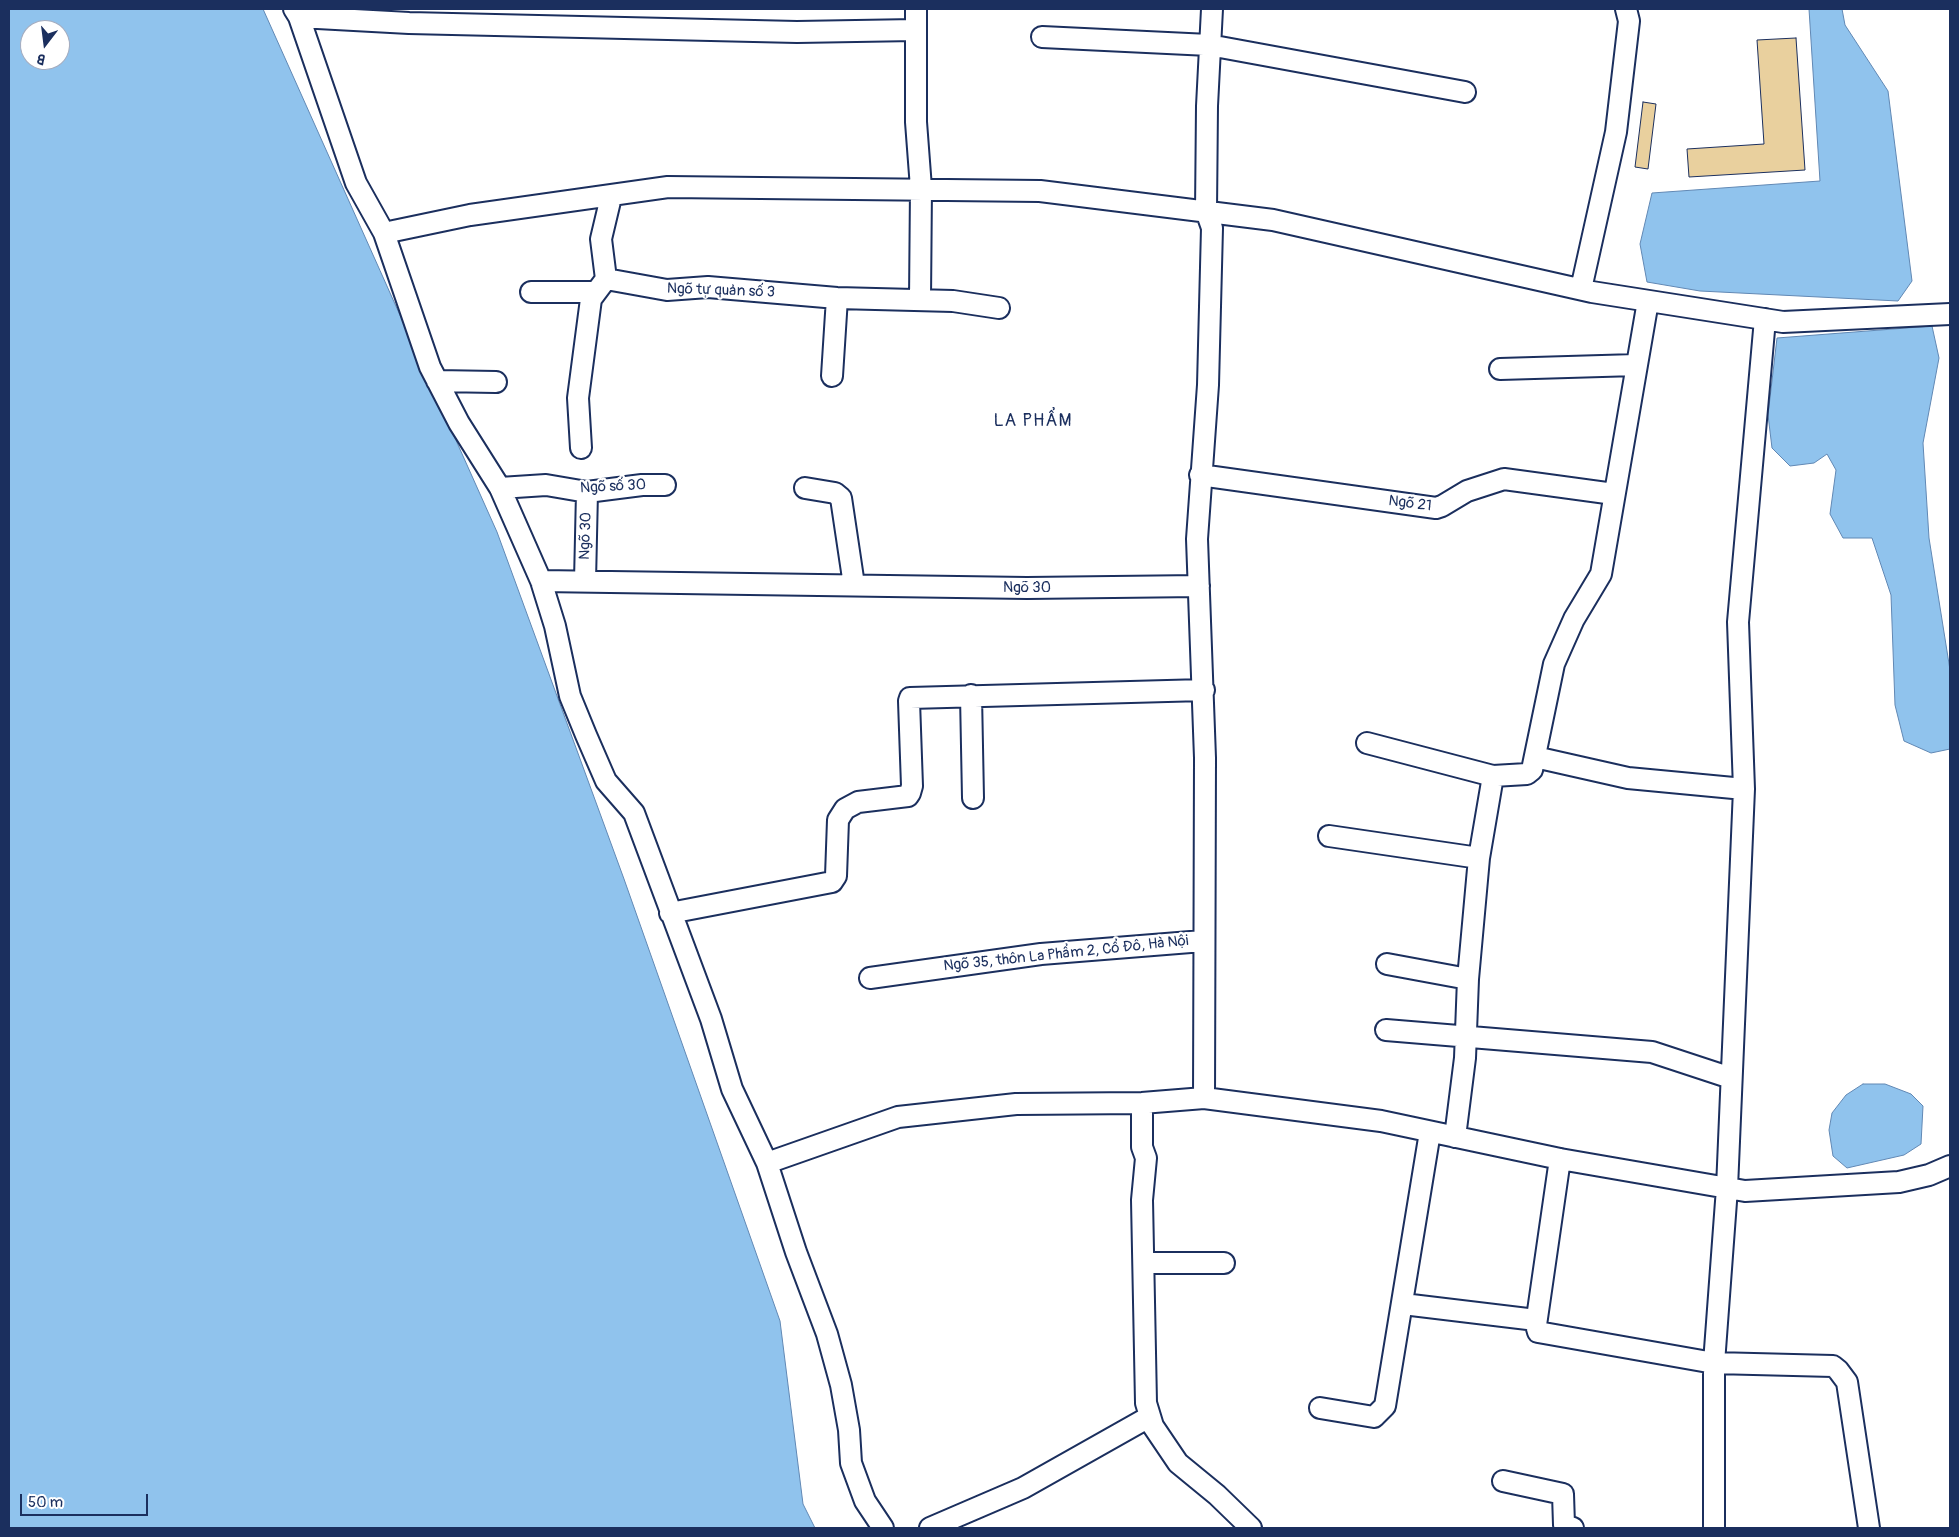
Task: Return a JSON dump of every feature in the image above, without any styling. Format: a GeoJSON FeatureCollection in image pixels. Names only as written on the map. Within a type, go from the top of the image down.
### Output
{"type":"FeatureCollection","features":[{"type":"Feature","properties":{"kind":"street"},"geometry":{"type":"LineString","coordinates":[[916,9],[916,122],[921,188],[920,300]]}},
{"type":"Feature","properties":{"kind":"street"},"geometry":{"type":"LineString","coordinates":[[1204,1098],[1204,690],[1197,539],[1200,475],[1208,385],[1212,228],[1206,211],[1209,46],[1212,9]]}},
{"type":"Feature","properties":{"kind":"street"},"geometry":{"type":"LineString","coordinates":[[1581,289],[1616,132],[1629,20],[1626,9]]}},
{"type":"Feature","properties":{"kind":"street"},"geometry":{"type":"LineString","coordinates":[[883,1528],[865,1501],[851,1463],[849,1430],[841,1385],[827,1334],[794,1246],[767,1163],[732,1089],[711,1019],[634,813],[606,781],[570,696],[555,626],[541,581],[500,488],[459,423],[430,367],[384,233],[356,182],[296,13],[594,18],[797,32],[915,30]]}},
{"type":"Feature","properties":{"kind":"street"},"geometry":{"type":"LineString","coordinates":[[1042,37],[1209,46],[1465,92]]}},
{"type":"Feature","properties":{"kind":"street"},"geometry":{"type":"LineString","coordinates":[[384,233],[470,216],[611,197],[668,187],[921,188],[1040,191],[1273,220],[1581,289],[1783,322],[1950,314]]}},
{"type":"Feature","properties":{"kind":"street"},"geometry":{"type":"LineString","coordinates":[[581,448],[578,398],[591,299],[600,286],[601,239],[611,197]]}},
{"type":"Feature","properties":{"kind":"street","name":"Ngõ tự quản số 3"},"geometry":{"type":"LineString","coordinates":[[531,292],[600,286],[667,290],[708,288],[837,298],[920,300],[976,304],[999,308]]}},
{"type":"Feature","properties":{"kind":"street"},"geometry":{"type":"LineString","coordinates":[[832,376],[837,298]]}},
{"type":"Feature","properties":{"kind":"street"},"geometry":{"type":"LineString","coordinates":[[1367,743],[1493,776],[1527,774],[1532,770],[1554,664],[1574,619],[1601,574],[1648,301]]}},
{"type":"Feature","properties":{"kind":"street"},"geometry":{"type":"LineString","coordinates":[[1714,1528],[1714,1363],[1727,1188],[1744,789],[1738,622],[1765,319]]}},
{"type":"Feature","properties":{"kind":"street"},"geometry":{"type":"LineString","coordinates":[[1500,369],[1636,364]]}},
{"type":"Feature","properties":{"kind":"street"},"geometry":{"type":"LineString","coordinates":[[438,381],[496,382]]}},
{"type":"Feature","properties":{"kind":"street","name":"Ngõ 21"},"geometry":{"type":"LineString","coordinates":[[1200,475],[1436,508],[1467,490],[1504,479],[1614,494]]}},
{"type":"Feature","properties":{"kind":"street","name":"Ngõ số 30"},"geometry":{"type":"LineString","coordinates":[[500,488],[546,486],[588,492],[642,485],[665,485]]}},
{"type":"Feature","properties":{"kind":"street"},"geometry":{"type":"LineString","coordinates":[[805,488],[835,493],[841,498],[854,585]]}},
{"type":"Feature","properties":{"kind":"street","name":"Ngõ 30"},"geometry":{"type":"LineString","coordinates":[[585,581],[588,492]]}},
{"type":"Feature","properties":{"kind":"street","name":"Ngõ 30"},"geometry":{"type":"LineString","coordinates":[[541,581],[1083,588],[1199,586]]}},
{"type":"Feature","properties":{"kind":"street"},"geometry":{"type":"LineString","coordinates":[[670,912],[832,882],[836,876],[838,820],[845,809],[858,802],[910,794],[912,786],[910,698],[1204,690]]}},
{"type":"Feature","properties":{"kind":"street"},"geometry":{"type":"LineString","coordinates":[[971,695],[973,798]]}},
{"type":"Feature","properties":{"kind":"street"},"geometry":{"type":"LineString","coordinates":[[1535,757],[1628,778],[1744,789]]}},
{"type":"Feature","properties":{"kind":"street"},"geometry":{"type":"LineString","coordinates":[[1455,1137],[1466,1037],[1468,979],[1479,858],[1493,776]]}},
{"type":"Feature","properties":{"kind":"street"},"geometry":{"type":"LineString","coordinates":[[1329,836],[1479,858]]}},
{"type":"Feature","properties":{"kind":"street","name":"Ngõ 35, thôn La Phẩm 2, Cổ Đô, Hà Nội"},"geometry":{"type":"LineString","coordinates":[[870,978],[1040,954],[1203,941]]}},
{"type":"Feature","properties":{"kind":"street"},"geometry":{"type":"LineString","coordinates":[[1387,964],[1468,979]]}},
{"type":"Feature","properties":{"kind":"street"},"geometry":{"type":"LineString","coordinates":[[1386,1030],[1652,1052],[1731,1078]]}},
{"type":"Feature","properties":{"kind":"street"},"geometry":{"type":"LineString","coordinates":[[767,1163],[898,1117],[1016,1104],[1142,1103],[1204,1098],[1381,1121],[1560,1159],[1745,1191],[1899,1182],[1950,1166]]}},
{"type":"Feature","properties":{"kind":"street"},"geometry":{"type":"LineString","coordinates":[[1142,1103],[1142,1147],[1146,1158],[1142,1200],[1144,1380],[1150,1417],[1163,1443],[1178,1463],[1251,1528]]}},
{"type":"Feature","properties":{"kind":"street"},"geometry":{"type":"LineString","coordinates":[[1320,1408],[1374,1417],[1380,1414],[1385,1406],[1430,1132]]}},
{"type":"Feature","properties":{"kind":"street"},"geometry":{"type":"LineString","coordinates":[[1560,1159],[1536,1320],[1538,1332],[1714,1363],[1828,1365],[1838,1370],[1847,1382],[1869,1528]]}},
{"type":"Feature","properties":{"kind":"street"},"geometry":{"type":"LineString","coordinates":[[1144,1263],[1224,1263]]}},
{"type":"Feature","properties":{"kind":"street"},"geometry":{"type":"LineString","coordinates":[[1403,1304],[1536,1320]]}},
{"type":"Feature","properties":{"kind":"street"},"geometry":{"type":"LineString","coordinates":[[930,1528],[1023,1488],[1150,1417]]}},
{"type":"Feature","properties":{"kind":"street"},"geometry":{"type":"LineString","coordinates":[[1503,1481],[1563,1494],[1564,1525],[1573,1528]]}},
{"type":"Feature","properties":{"kind":"water"},"geometry":{"type":"Polygon","coordinates":[[[9,9],[263,9],[497,532],[624,879],[780,1321],[803,1504],[815,1528],[9,1528],[9,9]]]}},
{"type":"Feature","properties":{"kind":"water"},"geometry":{"type":"Polygon","coordinates":[[[1809,9],[1842,9],[1845,25],[1888,91],[1912,281],[1898,301],[1700,291],[1647,282],[1640,244],[1652,193],[1820,181],[1809,9]]]}},
{"type":"Feature","properties":{"kind":"water"},"geometry":{"type":"Polygon","coordinates":[[[1932,326],[1939,358],[1923,443],[1929,538],[1950,670],[1950,749],[1931,753],[1904,741],[1895,705],[1891,595],[1872,538],[1843,538],[1830,514],[1836,470],[1827,454],[1814,463],[1790,466],[1772,448],[1768,415],[1777,338],[1932,326]]]}},
{"type":"Feature","properties":{"kind":"water"},"geometry":{"type":"Polygon","coordinates":[[[1863,1084],[1885,1084],[1911,1094],[1923,1106],[1921,1144],[1904,1155],[1847,1168],[1833,1156],[1829,1130],[1832,1113],[1846,1095],[1863,1084]]]}},
{"type":"Feature","properties":{"kind":"building"},"geometry":{"type":"Polygon","coordinates":[[[1796,38],[1805,170],[1689,177],[1687,149],[1764,144],[1757,40],[1796,38]]]}},
{"type":"Feature","properties":{"kind":"building"},"geometry":{"type":"Polygon","coordinates":[[[1643,102],[1656,104],[1648,169],[1635,167],[1643,102]]]}},
{"type":"Feature","properties":{"kind":"district","name":"LA PHẨM"},"geometry":{"type":"Point","coordinates":[1033,421]}}]}
